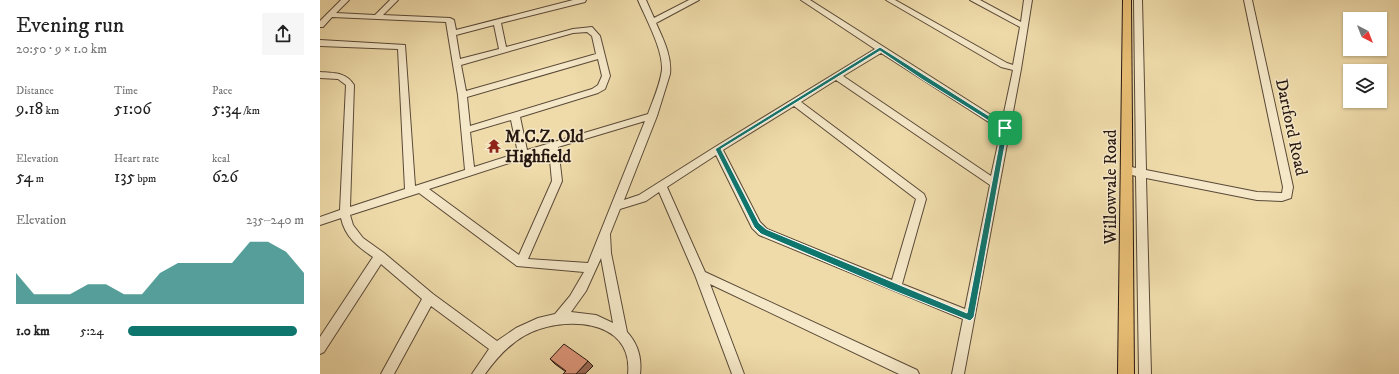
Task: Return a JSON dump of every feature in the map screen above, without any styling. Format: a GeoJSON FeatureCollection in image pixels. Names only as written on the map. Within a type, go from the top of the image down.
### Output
{"type":"FeatureCollection","features":[{"type":"Feature","properties":{"kind":"main road","name":"Willowvale Road"},"geometry":{"type":"LineString","coordinates":[[1126,374],[1127,0]]}},
{"type":"Feature","properties":{"kind":"street"},"geometry":{"type":"LineString","coordinates":[[320,25],[346,0]]}},
{"type":"Feature","properties":{"kind":"street"},"geometry":{"type":"LineString","coordinates":[[378,16],[394,0]]}},
{"type":"Feature","properties":{"kind":"street"},"geometry":{"type":"LineString","coordinates":[[452,33],[582,0]]}},
{"type":"Feature","properties":{"kind":"street"},"geometry":{"type":"LineString","coordinates":[[560,317],[574,302],[583,288],[592,268],[660,94],[666,67],[663,50],[642,0]]}},
{"type":"Feature","properties":{"kind":"street"},"geometry":{"type":"LineString","coordinates":[[651,23],[695,0]]}},
{"type":"Feature","properties":{"kind":"street"},"geometry":{"type":"LineString","coordinates":[[805,0],[1005,128]]}},
{"type":"Feature","properties":{"kind":"street"},"geometry":{"type":"LineString","coordinates":[[890,0],[1004,65],[1017,69]]}},
{"type":"Feature","properties":{"kind":"street"},"geometry":{"type":"LineString","coordinates":[[974,0],[1023,26]]}},
{"type":"Feature","properties":{"kind":"street"},"geometry":{"type":"LineString","coordinates":[[958,374],[1017,69],[1028,0]]}},
{"type":"Feature","properties":{"kind":"street"},"geometry":{"type":"LineString","coordinates":[[1138,0],[1145,374]]}},
{"type":"Feature","properties":{"kind":"street","name":"Dartford Road"},"geometry":{"type":"LineString","coordinates":[[1127,170],[1258,196],[1282,197],[1287,195],[1288,187],[1248,0]]}},
{"type":"Feature","properties":{"kind":"street"},"geometry":{"type":"LineString","coordinates":[[331,15],[448,19],[450,21],[462,96],[470,172]]}},
{"type":"Feature","properties":{"kind":"street"},"geometry":{"type":"LineString","coordinates":[[496,22],[502,51]]}},
{"type":"Feature","properties":{"kind":"street"},"geometry":{"type":"LineString","coordinates":[[457,64],[579,30],[589,29],[596,36],[606,76],[602,87],[595,91],[466,130]]}},
{"type":"Feature","properties":{"kind":"street"},"geometry":{"type":"LineString","coordinates":[[320,43],[400,46],[403,48],[415,189]]}},
{"type":"Feature","properties":{"kind":"street"},"geometry":{"type":"LineString","coordinates":[[617,206],[642,198],[718,149],[880,49]]}},
{"type":"Feature","properties":{"kind":"street"},"geometry":{"type":"LineString","coordinates":[[462,96],[600,55]]}},
{"type":"Feature","properties":{"kind":"street"},"geometry":{"type":"LineString","coordinates":[[320,75],[340,76],[346,79],[350,85],[344,214],[348,227],[353,235],[429,298],[497,348]]}},
{"type":"Feature","properties":{"kind":"street"},"geometry":{"type":"LineString","coordinates":[[836,76],[995,184]]}},
{"type":"Feature","properties":{"kind":"street"},"geometry":{"type":"LineString","coordinates":[[795,102],[920,197],[921,199],[895,287]]}},
{"type":"Feature","properties":{"kind":"street"},"geometry":{"type":"LineString","coordinates":[[515,116],[523,155]]}},
{"type":"Feature","properties":{"kind":"street"},"geometry":{"type":"LineString","coordinates":[[320,222],[415,189],[553,145],[652,116]]}},
{"type":"Feature","properties":{"kind":"street"},"geometry":{"type":"LineString","coordinates":[[521,263],[557,181],[553,145]]}},
{"type":"Feature","properties":{"kind":"street"},"geometry":{"type":"LineString","coordinates":[[718,149],[759,228],[895,287],[970,317]]}},
{"type":"Feature","properties":{"kind":"street"},"geometry":{"type":"LineString","coordinates":[[661,186],[701,275],[738,374]]}},
{"type":"Feature","properties":{"kind":"street"},"geometry":{"type":"LineString","coordinates":[[415,189],[521,263],[592,268]]}},
{"type":"Feature","properties":{"kind":"street"},"geometry":{"type":"LineString","coordinates":[[606,232],[606,253],[621,333]]}},
{"type":"Feature","properties":{"kind":"street"},"geometry":{"type":"LineString","coordinates":[[320,348],[380,256]]}},
{"type":"Feature","properties":{"kind":"street"},"geometry":{"type":"LineString","coordinates":[[701,275],[913,374]]}},
{"type":"Feature","properties":{"kind":"street"},"geometry":{"type":"LineString","coordinates":[[387,374],[429,298]]}},
{"type":"Feature","properties":{"kind":"street"},"geometry":{"type":"LineString","coordinates":[[478,374],[485,362],[497,348],[511,337],[527,328],[560,317],[582,316],[603,322],[621,333],[633,350],[635,372]]}},
{"type":"Feature","properties":{"kind":"building"},"geometry":{"type":"Polygon","coordinates":[[[564,344],[588,361],[576,374],[563,374],[566,371],[550,359],[564,344]]]}},
{"type":"Feature","properties":{"kind":"place","name":"M.C.Z. Old Highfield"},"geometry":{"type":"Point","coordinates":[494,146]}},
{"type":"Feature","properties":{"kind":"route"},"geometry":{"type":"LineString","coordinates":[[880,49],[1005,128],[970,317],[763,232],[756,225],[718,149],[880,49]]}}]}
